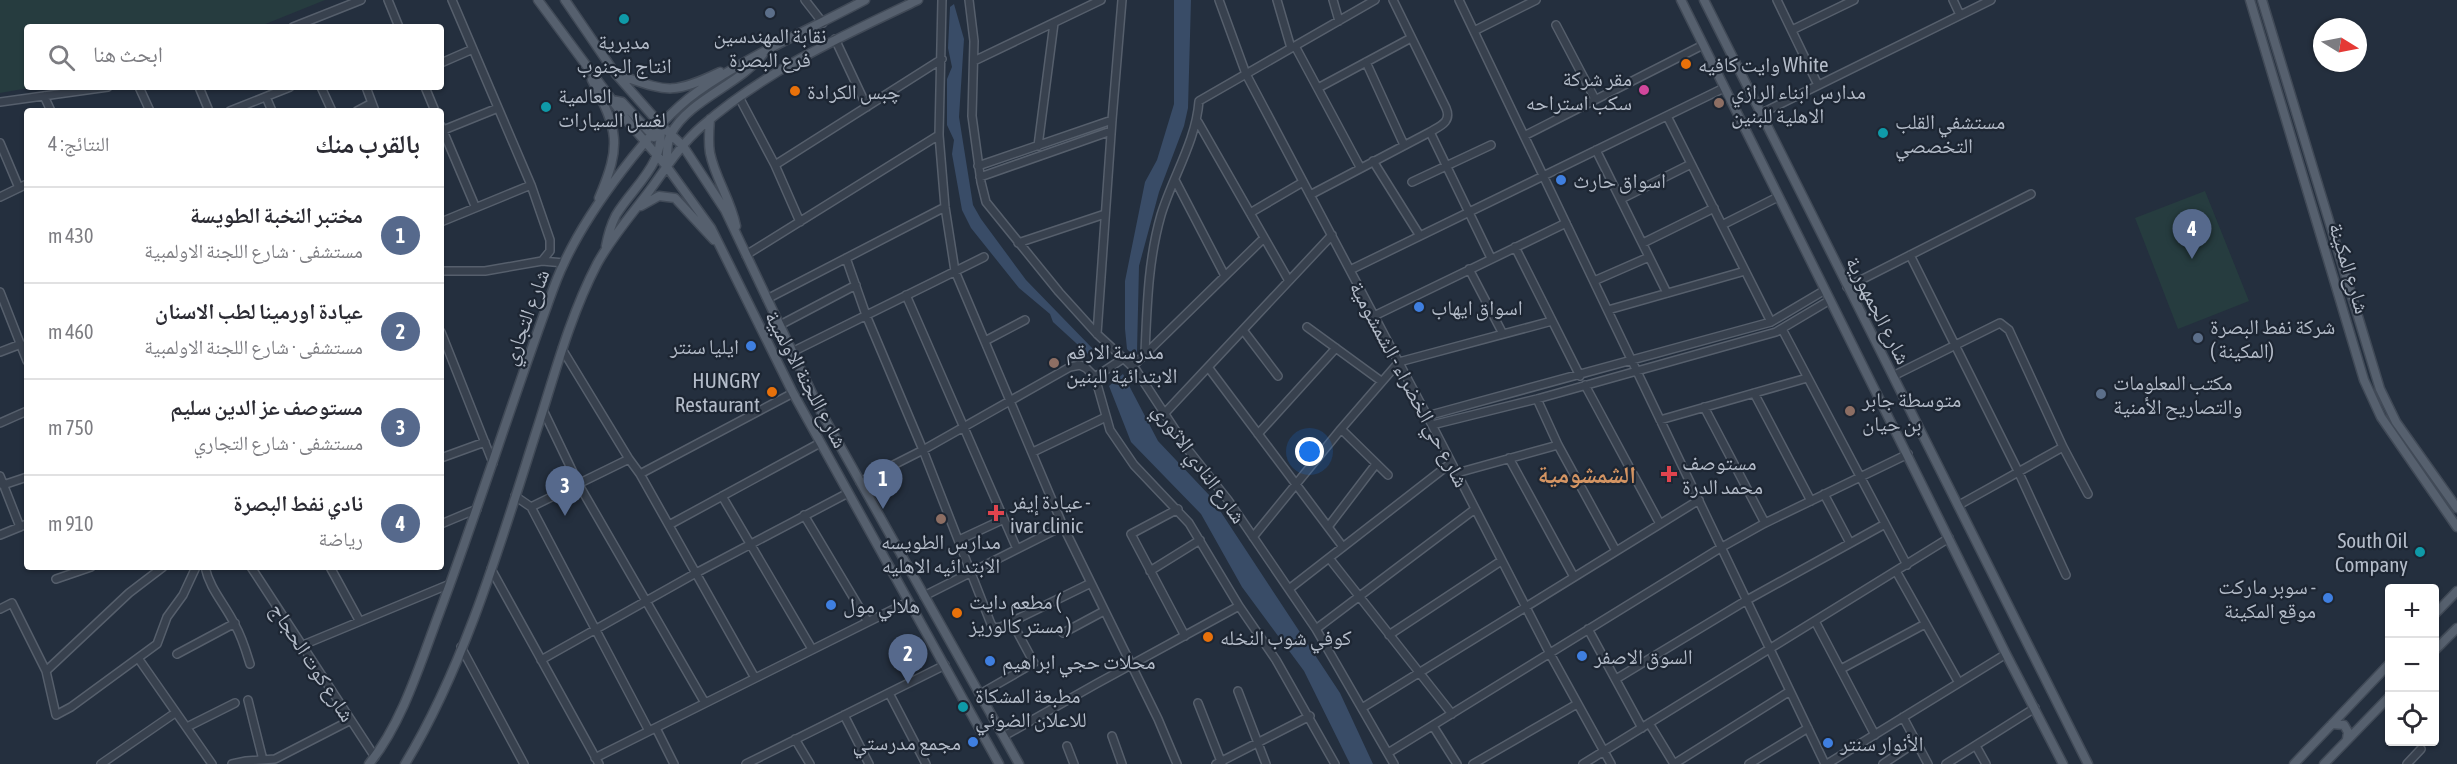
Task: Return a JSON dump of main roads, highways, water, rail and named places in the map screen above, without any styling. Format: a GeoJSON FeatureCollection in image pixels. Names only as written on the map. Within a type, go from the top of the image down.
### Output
{"type":"FeatureCollection","features":[{"type":"Feature","properties":{"kind":"main road"},"geometry":{"type":"LineString","coordinates":[[538,0],[582,61],[608,112],[615,140],[611,170],[594,212]]}},
{"type":"Feature","properties":{"kind":"main road","name":"شارع اللجنة الاولمبية"},"geometry":{"type":"LineString","coordinates":[[565,0],[615,74],[683,146],[725,210],[821,412],[1019,764]]}},
{"type":"Feature","properties":{"kind":"main road","name":"شارع التجاري"},"geometry":{"type":"LineString","coordinates":[[372,761],[400,712],[416,676],[477,509],[541,322],[564,263],[594,212],[660,124],[695,94],[765,50],[823,23],[863,0]]}},
{"type":"Feature","properties":{"kind":"main road"},"geometry":{"type":"LineString","coordinates":[[405,764],[440,698],[461,647],[491,569],[580,300],[606,248],[683,146],[710,119],[791,63],[835,39],[918,0]]}},
{"type":"Feature","properties":{"kind":"main road","name":"شارع الجمهورية"},"geometry":{"type":"LineString","coordinates":[[1681,0],[2063,764]]}},
{"type":"Feature","properties":{"kind":"main road","name":"شارع المكينة"},"geometry":{"type":"LineString","coordinates":[[2250,0],[2364,380],[2381,417],[2457,527]]}},
{"type":"Feature","properties":{"kind":"main road","name":"شارع المكينة"},"geometry":{"type":"LineString","coordinates":[[2262,0],[2380,389],[2397,422],[2457,508]]}},
{"type":"Feature","properties":{"kind":"main road","name":"شارع الجمهورية"},"geometry":{"type":"LineString","coordinates":[[1707,1],[1847,287],[2088,764]]}},
{"type":"Feature","properties":{"kind":"main road"},"geometry":{"type":"LineString","coordinates":[[606,248],[615,216],[671,134],[710,95],[754,64],[765,50]]}},
{"type":"Feature","properties":{"kind":"main road","name":"شارع اللجنة الاولمبية"},"geometry":{"type":"LineString","coordinates":[[582,61],[645,143],[667,167],[711,228],[793,393],[999,764]]}},
{"type":"Feature","properties":{"kind":"main road"},"geometry":{"type":"LineString","coordinates":[[615,74],[665,89],[677,89],[745,62]]}},
{"type":"Feature","properties":{"kind":"main road"},"geometry":{"type":"LineString","coordinates":[[612,100],[622,102],[651,135],[665,143],[683,146]]}},
{"type":"Feature","properties":{"kind":"main road"},"geometry":{"type":"LineString","coordinates":[[710,119],[708,142],[710,155],[733,209],[738,238]]}},
{"type":"Feature","properties":{"kind":"main road"},"geometry":{"type":"LineString","coordinates":[[660,124],[665,143],[667,167]]}},
{"type":"Feature","properties":{"kind":"main road"},"geometry":{"type":"LineString","coordinates":[[2308,190],[2318,186]]}},
{"type":"Feature","properties":{"kind":"main road"},"geometry":{"type":"LineString","coordinates":[[635,209],[658,196],[675,198],[723,251]]}},
{"type":"Feature","properties":{"kind":"main road"},"geometry":{"type":"LineString","coordinates":[[2439,610],[2457,591]]}},
{"type":"Feature","properties":{"kind":"main road"},"geometry":{"type":"LineString","coordinates":[[2439,646],[2457,628]]}},
{"type":"Feature","properties":{"kind":"main road"},"geometry":{"type":"LineString","coordinates":[[2294,764],[2385,668]]}},
{"type":"Feature","properties":{"kind":"main road"},"geometry":{"type":"LineString","coordinates":[[2328,763],[2385,701]]}},
{"type":"Feature","properties":{"kind":"main road"},"geometry":{"type":"LineString","coordinates":[[2332,724],[2344,725],[2348,732],[2347,740]]}},
{"type":"Feature","properties":{"kind":"water"},"geometry":{"type":"Polygon","coordinates":[[[1174,0],[1191,0],[1188,108],[1184,126],[1159,192],[1139,266],[1137,352],[1133,355],[1127,349],[1125,281],[1145,182],[1157,160],[1174,104],[1174,0]]]}},
{"type":"Feature","properties":{"kind":"water"},"geometry":{"type":"Polygon","coordinates":[[[954,4],[964,39],[959,117],[973,205],[1026,280],[1093,349],[1091,353],[1088,354],[1053,322],[1050,314],[1019,288],[971,228],[962,210],[952,154],[954,140],[947,125],[947,79],[952,67],[948,48],[950,7],[954,4]]]}},
{"type":"Feature","properties":{"kind":"water"},"geometry":{"type":"Polygon","coordinates":[[[1123,374],[1158,441],[1211,497],[1340,693],[1373,764],[1350,764],[1304,671],[1242,587],[1201,514],[1131,442],[1109,386],[1123,374]]]}},
{"type":"Feature","properties":{"kind":"place","name":"نقابة المهندسين فرع البصرة"},"geometry":{"type":"Point","coordinates":[770,13]}},
{"type":"Feature","properties":{"kind":"place","name":"مديرية انتاج الجنوب"},"geometry":{"type":"Point","coordinates":[624,19]}},
{"type":"Feature","properties":{"kind":"place","name":"وايت كافيه White"},"geometry":{"type":"Point","coordinates":[1686,64]}},
{"type":"Feature","properties":{"kind":"place","name":"مقر شركة سكب استراحه"},"geometry":{"type":"Point","coordinates":[1644,90]}},
{"type":"Feature","properties":{"kind":"place","name":"چبس الكرادة"},"geometry":{"type":"Point","coordinates":[795,91]}},
{"type":"Feature","properties":{"kind":"place","name":"مدارس ابناء الرازي الاهلية للبنين"},"geometry":{"type":"Point","coordinates":[1719,103]}},
{"type":"Feature","properties":{"kind":"place","name":"العالمية لغسل السيارات"},"geometry":{"type":"Point","coordinates":[546,107]}},
{"type":"Feature","properties":{"kind":"place","name":"مستشفي القلب التخصصي"},"geometry":{"type":"Point","coordinates":[1883,133]}},
{"type":"Feature","properties":{"kind":"place","name":"اسواق حارث"},"geometry":{"type":"Point","coordinates":[1561,180]}},
{"type":"Feature","properties":{"kind":"place","name":"نادي نفط البصرة"},"geometry":{"type":"Point","coordinates":[2192,259]}},
{"type":"Feature","properties":{"kind":"place","name":"اسواق ايهاب"},"geometry":{"type":"Point","coordinates":[1419,307]}},
{"type":"Feature","properties":{"kind":"place","name":"شركة نفط البصرة ( المكينة)"},"geometry":{"type":"Point","coordinates":[2198,338]}},
{"type":"Feature","properties":{"kind":"place","name":"ايليا سنتر"},"geometry":{"type":"Point","coordinates":[751,346]}},
{"type":"Feature","properties":{"kind":"place","name":"مدرسة الارقم الابتدائية للبنين"},"geometry":{"type":"Point","coordinates":[1054,363]}},
{"type":"Feature","properties":{"kind":"place","name":"HUNGRY Restaurant"},"geometry":{"type":"Point","coordinates":[772,392]}},
{"type":"Feature","properties":{"kind":"place","name":"مكتب المعلومات والتصاريح الأمنية"},"geometry":{"type":"Point","coordinates":[2101,394]}},
{"type":"Feature","properties":{"kind":"place","name":"متوسطة جابر بن حيان"},"geometry":{"type":"Point","coordinates":[1850,411]}},
{"type":"Feature","properties":{"kind":"place","name":"مستوصف محمد الدرة"},"geometry":{"type":"Point","coordinates":[1669,474]}},
{"type":"Feature","properties":{"kind":"place","name":"مختبر النخبة الطويسة"},"geometry":{"type":"Point","coordinates":[883,509]}},
{"type":"Feature","properties":{"kind":"place","name":"عيادة إيفر - ivar clinic"},"geometry":{"type":"Point","coordinates":[996,513]}},
{"type":"Feature","properties":{"kind":"place","name":"مستوصف عز الدين سليم"},"geometry":{"type":"Point","coordinates":[565,516]}},
{"type":"Feature","properties":{"kind":"place","name":"مدارس الطويسه الابتدائيه الاهليه"},"geometry":{"type":"Point","coordinates":[941,519]}},
{"type":"Feature","properties":{"kind":"place","name":"South Oil Company"},"geometry":{"type":"Point","coordinates":[2420,552]}},
{"type":"Feature","properties":{"kind":"place","name":"سوبر ماركت - موقع المكينة"},"geometry":{"type":"Point","coordinates":[2328,598]}},
{"type":"Feature","properties":{"kind":"place","name":"هلالي مول"},"geometry":{"type":"Point","coordinates":[831,605]}},
{"type":"Feature","properties":{"kind":"place","name":"مطعم دايت ( مستر كالوريز )"},"geometry":{"type":"Point","coordinates":[957,613]}},
{"type":"Feature","properties":{"kind":"place","name":"كوفي شوب النخله"},"geometry":{"type":"Point","coordinates":[1208,637]}},
{"type":"Feature","properties":{"kind":"place","name":"السوق الاصفر"},"geometry":{"type":"Point","coordinates":[1582,656]}},
{"type":"Feature","properties":{"kind":"place","name":"محلات حجي ابراهيم"},"geometry":{"type":"Point","coordinates":[990,661]}},
{"type":"Feature","properties":{"kind":"place","name":"عيادة اورمينا لطب الاسنان"},"geometry":{"type":"Point","coordinates":[908,684]}},
{"type":"Feature","properties":{"kind":"place","name":"مطبعة المشكاة للاعلان الضوئي"},"geometry":{"type":"Point","coordinates":[963,707]}},
{"type":"Feature","properties":{"kind":"place","name":"مجمع مدرستي"},"geometry":{"type":"Point","coordinates":[973,742]}},
{"type":"Feature","properties":{"kind":"place","name":"الأنوار سنتر"},"geometry":{"type":"Point","coordinates":[1828,743]}},
{"type":"Feature","properties":{"kind":"district","name":"الشمشومية"},"geometry":{"type":"Point","coordinates":[1587,474]}}]}
